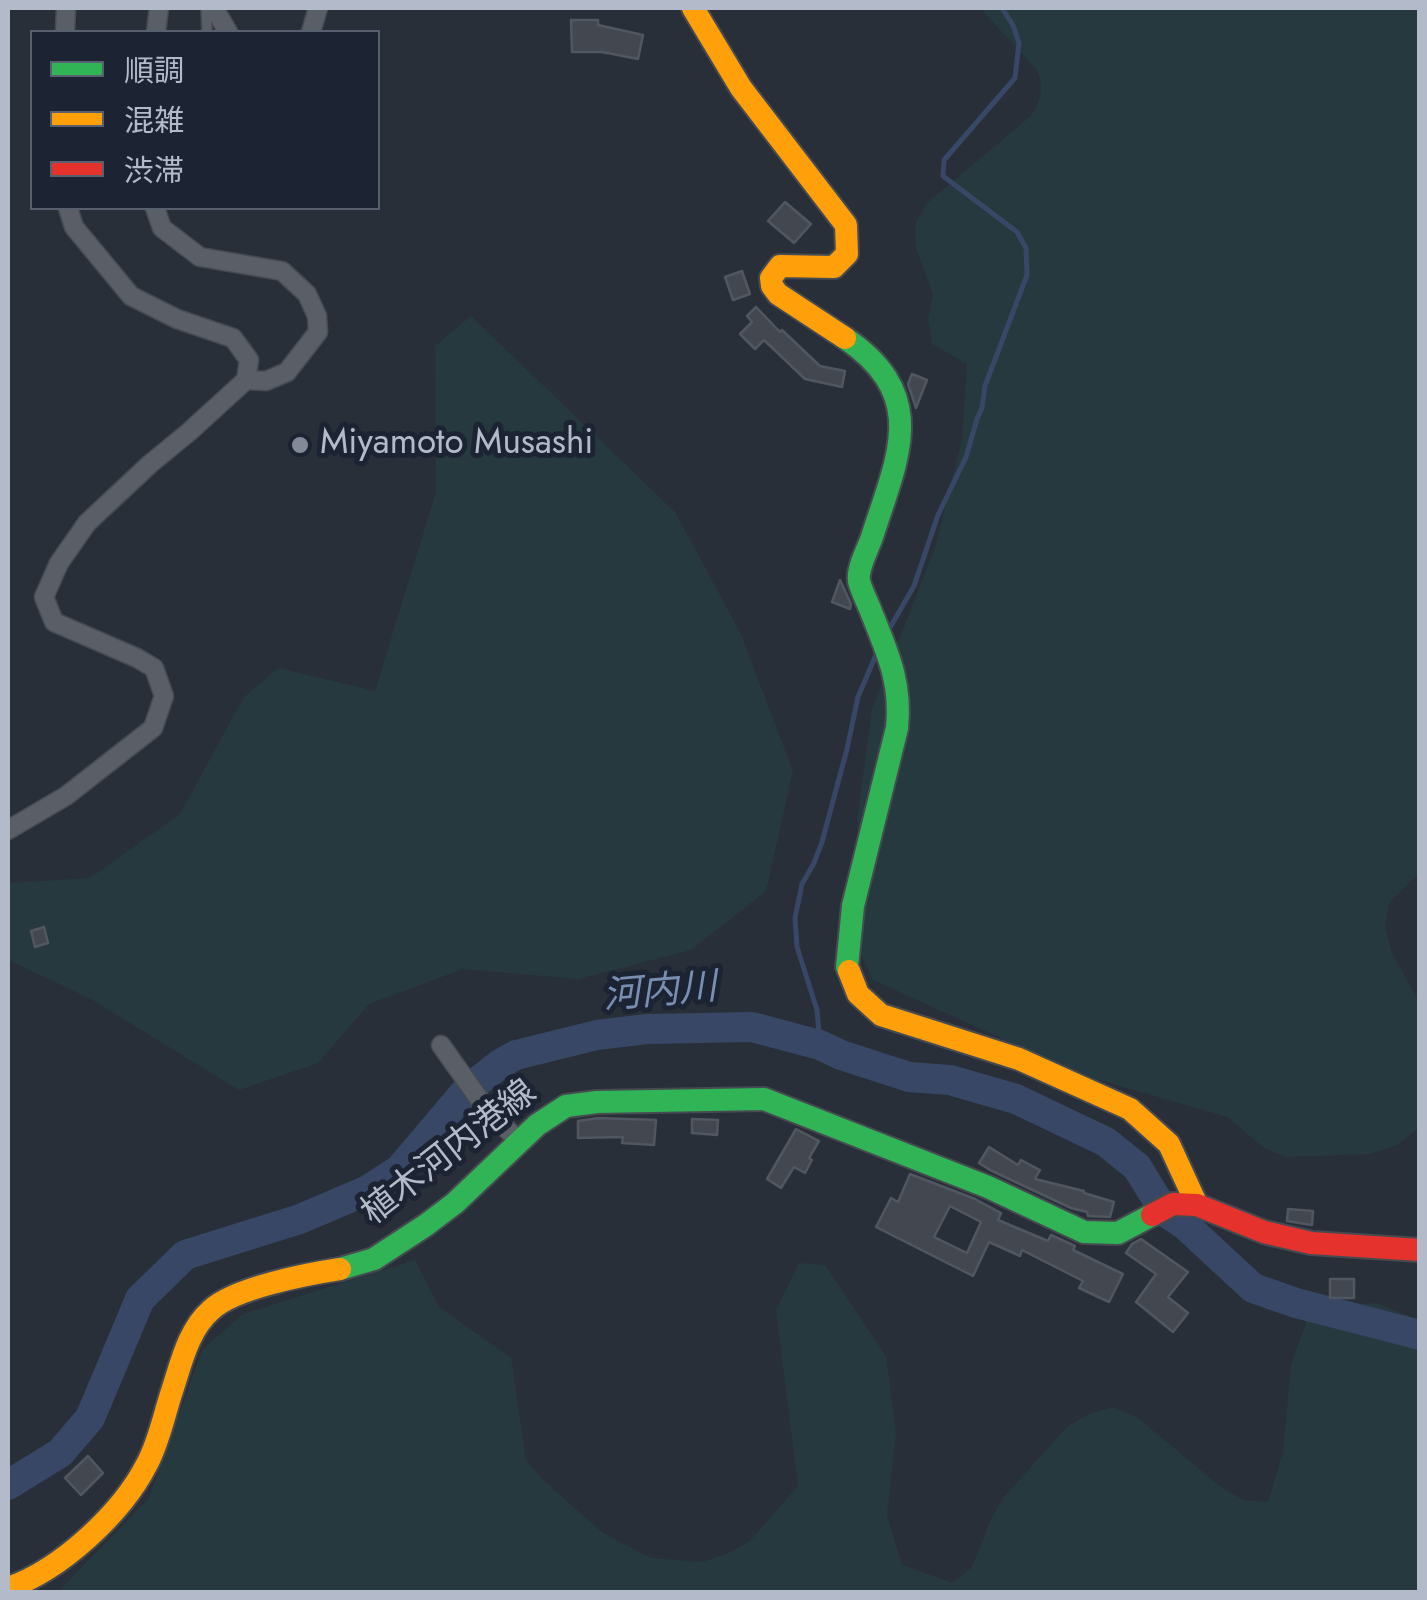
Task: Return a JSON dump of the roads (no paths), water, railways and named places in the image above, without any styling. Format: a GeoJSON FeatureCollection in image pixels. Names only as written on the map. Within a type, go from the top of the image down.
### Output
{"type":"FeatureCollection","features":[{"type":"Feature","properties":{"kind":"main road"},"geometry":{"type":"LineString","coordinates":[[693,8],[741,88],[846,225],[848,254],[834,267],[780,266],[771,278],[772,286],[778,294],[859,348],[886,375],[900,406],[900,452],[858,578],[895,671],[900,702],[853,906],[847,968],[858,994],[881,1015],[1018,1060],[1130,1109],[1169,1144],[1198,1206]]}},
{"type":"Feature","properties":{"kind":"main road","name":"植木河内港線"},"geometry":{"type":"LineString","coordinates":[[8,1588],[62,1558],[127,1497],[149,1460],[187,1348],[200,1321],[213,1308],[230,1297],[374,1258],[455,1203],[537,1124],[566,1106],[764,1099],[988,1188],[1084,1232],[1118,1233],[1173,1204],[1198,1206],[1264,1232],[1311,1243],[1420,1250]]}},
{"type":"Feature","properties":{"kind":"street"},"geometry":{"type":"LineString","coordinates":[[214,8],[227,30]]}},
{"type":"Feature","properties":{"kind":"street"},"geometry":{"type":"LineString","coordinates":[[8,830],[66,796],[152,728],[164,696],[154,668],[54,622],[44,597],[59,564],[87,523],[246,380],[249,360],[233,338],[178,319],[130,296],[74,227],[69,210]]}},
{"type":"Feature","properties":{"kind":"street"},"geometry":{"type":"LineString","coordinates":[[156,210],[162,228],[200,257],[282,271],[307,294],[317,316],[318,332],[287,372],[266,380],[246,380]]}},
{"type":"Feature","properties":{"kind":"street"},"geometry":{"type":"LineString","coordinates":[[441,1045],[487,1110],[520,1142]]}},
{"type":"Feature","properties":{"kind":"waterway"},"geometry":{"type":"LineString","coordinates":[[888,631],[914,586],[938,515],[966,457],[985,386],[1027,275],[1026,248],[1017,232],[943,176],[944,160],[1015,78],[1019,43],[1002,8]]}},
{"type":"Feature","properties":{"kind":"waterway"},"geometry":{"type":"LineString","coordinates":[[820,1045],[817,1010],[797,947],[795,918],[802,884],[822,842],[858,697],[878,650]]}},
{"type":"Feature","properties":{"kind":"waterway","name":"河内川"},"geometry":{"type":"LineString","coordinates":[[8,1485],[60,1453],[90,1418],[140,1299],[185,1255],[300,1219],[368,1190],[400,1169],[466,1091],[516,1055],[597,1035],[647,1029],[752,1027],[820,1045],[909,1077],[950,1080],[1016,1099],[1106,1142],[1137,1167],[1164,1211],[1185,1225],[1253,1288],[1420,1335]]}},
{"type":"Feature","properties":{"kind":"place","name":"Miyamoto Musashi"},"geometry":{"type":"Point","coordinates":[300,445]}}]}
